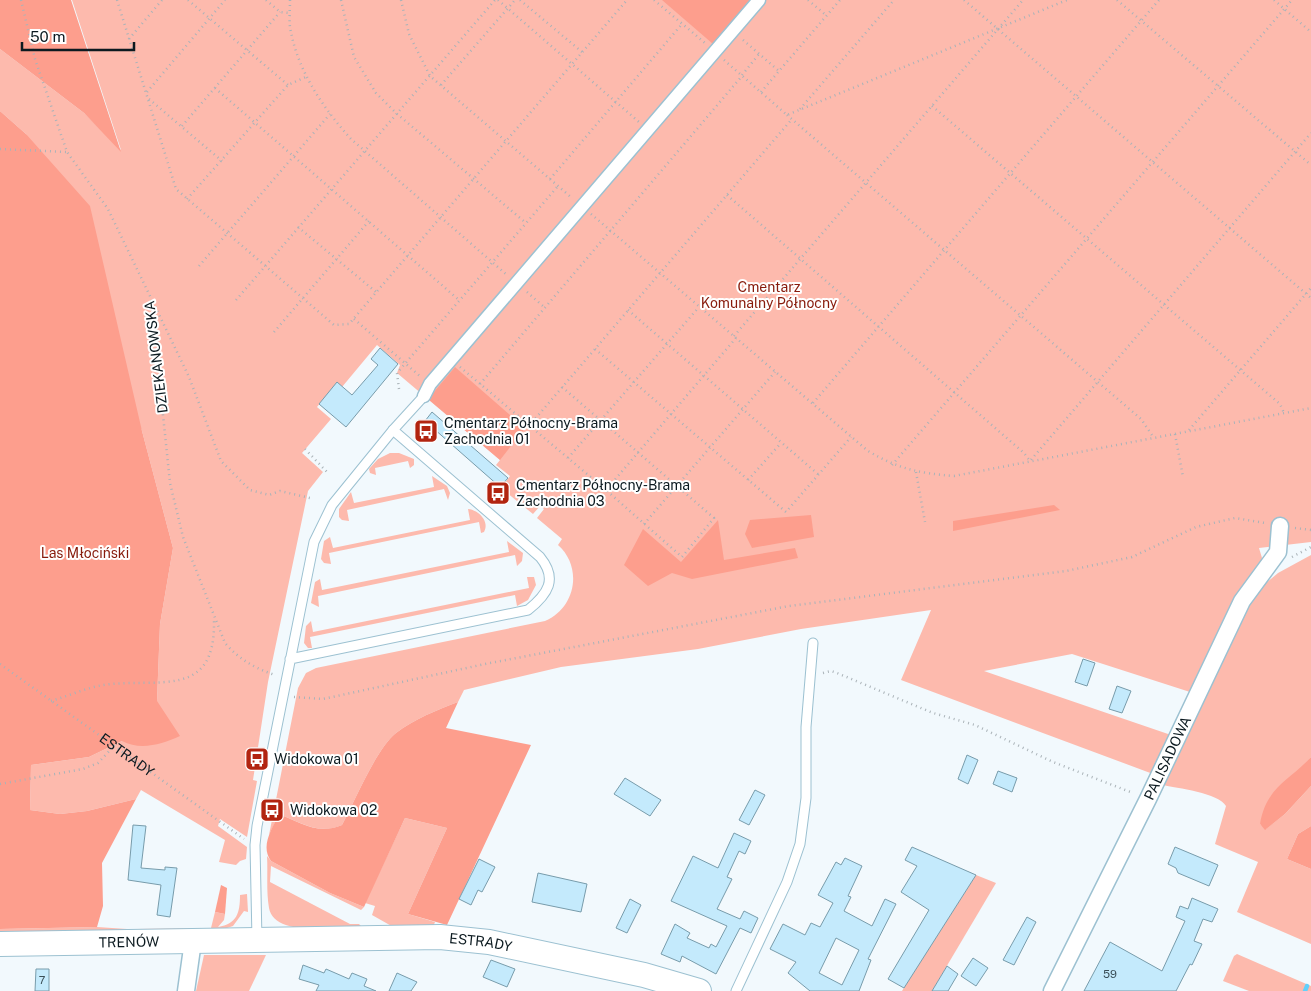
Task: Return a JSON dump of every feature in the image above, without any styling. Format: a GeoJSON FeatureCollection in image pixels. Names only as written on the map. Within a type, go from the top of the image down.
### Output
{"type":"FeatureCollection","features":[{"type":"Feature","properties":{"kind":"main road","name":"ESTRADY"},"geometry":{"type":"LineString","coordinates":[[257,940],[440,937],[488,942],[640,974],[699,991]]}},
{"type":"Feature","properties":{"kind":"main road","name":"TRENÓW"},"geometry":{"type":"LineString","coordinates":[[0,944],[257,940]]}},
{"type":"Feature","properties":{"kind":"street"},"geometry":{"type":"LineString","coordinates":[[427,390],[582,206],[760,0]]}},
{"type":"Feature","properties":{"kind":"street","name":"PALISADOWA"},"geometry":{"type":"LineString","coordinates":[[1052,991],[1148,799],[1242,601],[1278,552],[1280,526]]}},
{"type":"Feature","properties":{"kind":"street"},"geometry":{"type":"LineString","coordinates":[[186,991],[192,941]]}},
{"type":"Feature","properties":{"kind":"lane"},"geometry":{"type":"LineString","coordinates":[[257,940],[255,845],[290,660],[318,532],[346,486],[427,390]]}},
{"type":"Feature","properties":{"kind":"lane"},"geometry":{"type":"LineString","coordinates":[[290,660],[519,613],[528,610],[536,604],[548,587],[550,577],[548,566],[540,557],[393,430]]}},
{"type":"Feature","properties":{"kind":"lane"},"geometry":{"type":"LineString","coordinates":[[736,991],[787,882],[800,844],[806,798],[806,726],[812,677],[813,643]]}},
{"type":"Feature","properties":{"kind":"path","name":"DZIEKANOWSKA"},"geometry":{"type":"LineString","coordinates":[[21,0],[35,59],[67,152],[108,209],[151,298],[170,483],[182,537],[225,643],[237,657],[259,670],[275,675]]}},
{"type":"Feature","properties":{"kind":"path"},"geometry":{"type":"LineString","coordinates":[[117,0],[176,189],[334,325],[349,324],[354,319],[627,0]]}},
{"type":"Feature","properties":{"kind":"path"},"geometry":{"type":"LineString","coordinates":[[129,39],[162,0]]}},
{"type":"Feature","properties":{"kind":"path"},"geometry":{"type":"LineString","coordinates":[[188,0],[288,85]]}},
{"type":"Feature","properties":{"kind":"path"},"geometry":{"type":"LineString","coordinates":[[146,93],[225,0]]}},
{"type":"Feature","properties":{"kind":"path"},"geometry":{"type":"LineString","coordinates":[[266,0],[280,12],[290,13]]}},
{"type":"Feature","properties":{"kind":"path"},"geometry":{"type":"LineString","coordinates":[[290,0],[290,27],[316,94],[330,114],[363,150],[544,307]]}},
{"type":"Feature","properties":{"kind":"path"},"geometry":{"type":"LineString","coordinates":[[341,0],[354,57],[376,93],[396,113],[526,223]]}},
{"type":"Feature","properties":{"kind":"path"},"geometry":{"type":"LineString","coordinates":[[401,0],[409,34],[430,76],[868,451],[892,465],[916,472],[954,476],[1311,408]]}},
{"type":"Feature","properties":{"kind":"path"},"geometry":{"type":"LineString","coordinates":[[236,300],[363,150],[496,0],[508,8],[648,129]]}},
{"type":"Feature","properties":{"kind":"path"},"geometry":{"type":"LineString","coordinates":[[441,85],[515,0]]}},
{"type":"Feature","properties":{"kind":"path"},"geometry":{"type":"LineString","coordinates":[[520,0],[582,52]]}},
{"type":"Feature","properties":{"kind":"path"},"geometry":{"type":"LineString","coordinates":[[654,0],[1141,419],[1154,438]]}},
{"type":"Feature","properties":{"kind":"path"},"geometry":{"type":"LineString","coordinates":[[808,0],[826,16]]}},
{"type":"Feature","properties":{"kind":"path"},"geometry":{"type":"LineString","coordinates":[[761,92],[840,0]]}},
{"type":"Feature","properties":{"kind":"path"},"geometry":{"type":"LineString","coordinates":[[799,110],[894,0]]}},
{"type":"Feature","properties":{"kind":"path"},"geometry":{"type":"LineString","coordinates":[[964,0],[1311,298]]}},
{"type":"Feature","properties":{"kind":"path"},"geometry":{"type":"LineString","coordinates":[[606,490],[704,376],[801,258],[1023,0]]}},
{"type":"Feature","properties":{"kind":"path"},"geometry":{"type":"LineString","coordinates":[[787,115],[1067,0]]}},
{"type":"Feature","properties":{"kind":"path"},"geometry":{"type":"LineString","coordinates":[[1117,0],[1311,165]]}},
{"type":"Feature","properties":{"kind":"path"},"geometry":{"type":"LineString","coordinates":[[812,403],[1159,0]]}},
{"type":"Feature","properties":{"kind":"path"},"geometry":{"type":"LineString","coordinates":[[1274,0],[1311,32]]}},
{"type":"Feature","properties":{"kind":"path"},"geometry":{"type":"LineString","coordinates":[[892,465],[1292,0]]}},
{"type":"Feature","properties":{"kind":"path"},"geometry":{"type":"LineString","coordinates":[[182,126],[280,12]]}},
{"type":"Feature","properties":{"kind":"path"},"geometry":{"type":"LineString","coordinates":[[550,179],[682,24]]}},
{"type":"Feature","properties":{"kind":"path"},"geometry":{"type":"LineString","coordinates":[[733,31],[779,72]]}},
{"type":"Feature","properties":{"kind":"path"},"geometry":{"type":"LineString","coordinates":[[480,384],[758,54]]}},
{"type":"Feature","properties":{"kind":"path"},"geometry":{"type":"LineString","coordinates":[[187,198],[288,85],[308,76]]}},
{"type":"Feature","properties":{"kind":"path"},"geometry":{"type":"LineString","coordinates":[[215,88],[459,300]]}},
{"type":"Feature","properties":{"kind":"path"},"geometry":{"type":"LineString","coordinates":[[148,98],[222,161]]}},
{"type":"Feature","properties":{"kind":"path"},"geometry":{"type":"LineString","coordinates":[[932,106],[1280,404],[1284,413]]}},
{"type":"Feature","properties":{"kind":"path"},"geometry":{"type":"LineString","coordinates":[[199,266],[330,114]]}},
{"type":"Feature","properties":{"kind":"path"},"geometry":{"type":"LineString","coordinates":[[529,426],[792,119]]}},
{"type":"Feature","properties":{"kind":"path"},"geometry":{"type":"LineString","coordinates":[[1030,461],[1311,133]]}},
{"type":"Feature","properties":{"kind":"path"},"geometry":{"type":"LineString","coordinates":[[0,149],[67,152]]}},
{"type":"Feature","properties":{"kind":"path"},"geometry":{"type":"LineString","coordinates":[[399,389],[397,373],[558,186]]}},
{"type":"Feature","properties":{"kind":"path"},"geometry":{"type":"LineString","coordinates":[[727,195],[955,392],[1024,453],[1030,461]]}},
{"type":"Feature","properties":{"kind":"path"},"geometry":{"type":"LineString","coordinates":[[274,332],[369,221]]}},
{"type":"Feature","properties":{"kind":"path"},"geometry":{"type":"LineString","coordinates":[[298,228],[376,292]]}},
{"type":"Feature","properties":{"kind":"path"},"geometry":{"type":"LineString","coordinates":[[1188,431],[1311,288]]}},
{"type":"Feature","properties":{"kind":"path"},"geometry":{"type":"LineString","coordinates":[[151,298],[189,377],[221,461],[250,490],[269,495],[280,491],[310,498]]}},
{"type":"Feature","properties":{"kind":"path"},"geometry":{"type":"LineString","coordinates":[[568,458],[699,306]]}},
{"type":"Feature","properties":{"kind":"path"},"geometry":{"type":"LineString","coordinates":[[628,310],[818,475]]}},
{"type":"Feature","properties":{"kind":"path"},"geometry":{"type":"LineString","coordinates":[[354,319],[405,363],[427,390]]}},
{"type":"Feature","properties":{"kind":"path"},"geometry":{"type":"LineString","coordinates":[[595,349],[786,512],[852,437]]}},
{"type":"Feature","properties":{"kind":"path"},"geometry":{"type":"LineString","coordinates":[[451,360],[606,490],[682,557],[714,518],[562,388]]}},
{"type":"Feature","properties":{"kind":"path"},"geometry":{"type":"LineString","coordinates":[[644,524],[775,372]]}},
{"type":"Feature","properties":{"kind":"path"},"geometry":{"type":"LineString","coordinates":[[1175,434],[1184,478]]}},
{"type":"Feature","properties":{"kind":"path"},"geometry":{"type":"LineString","coordinates":[[748,480],[781,443]]}},
{"type":"Feature","properties":{"kind":"path"},"geometry":{"type":"LineString","coordinates":[[305,449],[328,473]]}},
{"type":"Feature","properties":{"kind":"path"},"geometry":{"type":"LineString","coordinates":[[916,472],[925,522]]}},
{"type":"Feature","properties":{"kind":"path"},"geometry":{"type":"LineString","coordinates":[[294,696],[323,699],[485,664],[789,606],[1066,571],[1132,557],[1196,527],[1235,518],[1311,530]]}},
{"type":"Feature","properties":{"kind":"path"},"geometry":{"type":"LineString","coordinates":[[51,701],[102,686],[174,682],[197,674],[209,657],[215,639],[214,619]]}},
{"type":"Feature","properties":{"kind":"path","name":"ESTRADY"},"geometry":{"type":"LineString","coordinates":[[0,664],[208,812],[221,824],[255,845]]}},
{"type":"Feature","properties":{"kind":"path"},"geometry":{"type":"LineString","coordinates":[[812,677],[825,672],[837,674],[933,713],[975,725],[1053,762],[1148,799]]}},
{"type":"Feature","properties":{"kind":"path"},"geometry":{"type":"LineString","coordinates":[[0,784],[83,769],[98,763],[114,746]]}},
{"type":"Feature","properties":{"kind":"green space"},"geometry":{"type":"Polygon","coordinates":[[[0,0],[71,0],[121,152],[84,113],[0,49],[0,0]]]}},
{"type":"Feature","properties":{"kind":"green space","name":"Cmentarz Komunalny Północny"},"geometry":{"type":"Polygon","coordinates":[[[72,0],[1311,0],[1311,542],[1259,548],[1262,558],[1258,574],[1190,692],[1072,654],[984,671],[1171,735],[1153,774],[901,680],[931,610],[801,629],[698,649],[561,667],[464,690],[458,702],[410,723],[388,741],[366,776],[342,825],[326,829],[310,827],[279,814],[269,835],[298,688],[306,673],[316,668],[545,621],[564,607],[572,586],[571,564],[566,554],[558,545],[562,539],[537,518],[544,509],[540,506],[533,514],[501,488],[510,476],[496,465],[500,460],[397,373],[400,365],[377,345],[342,387],[337,383],[317,407],[331,419],[302,453],[323,472],[308,491],[268,682],[253,780],[257,781],[247,837],[220,819],[218,826],[247,847],[246,859],[236,865],[219,862],[225,840],[141,790],[136,799],[87,811],[60,814],[30,810],[31,765],[89,757],[122,741],[157,701],[160,624],[173,548],[142,431],[26,134],[0,111],[0,49],[84,113],[121,150],[72,0]]]}},
{"type":"Feature","properties":{"kind":"green space"},"geometry":{"type":"Polygon","coordinates":[[[662,0],[750,0],[713,44],[662,0]]]}},
{"type":"Feature","properties":{"kind":"green space","name":"Las Młociński"},"geometry":{"type":"Polygon","coordinates":[[[0,111],[26,134],[90,206],[142,431],[173,548],[160,624],[157,701],[180,736],[159,744],[144,746],[137,746],[122,741],[89,757],[31,765],[30,810],[60,814],[87,811],[136,799],[102,863],[103,906],[97,927],[0,929],[0,111]]]}},
{"type":"Feature","properties":{"kind":"green space"},"geometry":{"type":"Polygon","coordinates":[[[455,367],[525,428],[500,460],[428,399],[455,367]]]}},
{"type":"Feature","properties":{"kind":"green space"},"geometry":{"type":"Polygon","coordinates":[[[390,453],[399,453],[414,459],[414,465],[410,468],[408,461],[375,468],[376,475],[370,473],[369,469],[378,459],[390,453]]]}},
{"type":"Feature","properties":{"kind":"green space"},"geometry":{"type":"Polygon","coordinates":[[[432,476],[447,486],[450,493],[448,500],[444,489],[347,510],[349,521],[342,520],[339,517],[339,509],[351,492],[354,503],[434,487],[432,476]]]}},
{"type":"Feature","properties":{"kind":"green space"},"geometry":{"type":"Polygon","coordinates":[[[1054,505],[1060,510],[953,531],[953,521],[1054,505]]]}},
{"type":"Feature","properties":{"kind":"green space"},"geometry":{"type":"Polygon","coordinates":[[[468,509],[482,517],[486,524],[484,532],[481,533],[479,522],[329,553],[331,564],[324,563],[321,559],[324,541],[330,537],[333,548],[470,520],[468,509]]]}},
{"type":"Feature","properties":{"kind":"green space"},"geometry":{"type":"Polygon","coordinates":[[[811,515],[814,537],[752,548],[745,534],[750,520],[811,515]]]}},
{"type":"Feature","properties":{"kind":"green space"},"geometry":{"type":"Polygon","coordinates":[[[718,520],[724,560],[795,548],[798,558],[692,579],[672,573],[648,586],[624,565],[643,529],[681,562],[718,520]]]}},
{"type":"Feature","properties":{"kind":"green space"},"geometry":{"type":"Polygon","coordinates":[[[507,541],[523,553],[522,561],[517,566],[515,555],[318,596],[319,607],[311,603],[315,582],[320,579],[322,590],[509,552],[507,541]]]}},
{"type":"Feature","properties":{"kind":"green space"},"geometry":{"type":"Polygon","coordinates":[[[1311,555],[1311,757],[1260,824],[1266,829],[1285,814],[1311,786],[1311,826],[1298,834],[1287,859],[1311,869],[1311,944],[1237,912],[1258,862],[1215,844],[1226,806],[1222,801],[1207,794],[1162,785],[1253,594],[1278,573],[1311,555]]]}},
{"type":"Feature","properties":{"kind":"green space"},"geometry":{"type":"Polygon","coordinates":[[[527,577],[534,577],[536,585],[528,600],[517,606],[515,595],[310,637],[312,648],[308,648],[304,643],[306,626],[311,621],[313,632],[529,588],[527,577]]]}},
{"type":"Feature","properties":{"kind":"green space"},"geometry":{"type":"Polygon","coordinates":[[[458,702],[446,728],[531,745],[447,925],[408,914],[447,828],[405,818],[364,907],[330,893],[271,861],[268,855],[267,843],[279,814],[310,827],[325,829],[342,825],[366,776],[388,741],[410,723],[458,702]]]}},
{"type":"Feature","properties":{"kind":"green space"},"geometry":{"type":"Polygon","coordinates":[[[1311,757],[1311,786],[1285,814],[1265,830],[1260,824],[1267,801],[1311,757]]]}},
{"type":"Feature","properties":{"kind":"green space"},"geometry":{"type":"Polygon","coordinates":[[[405,818],[447,828],[408,914],[435,922],[432,930],[395,928],[372,915],[375,906],[365,903],[405,818]]]}},
{"type":"Feature","properties":{"kind":"green space"},"geometry":{"type":"Polygon","coordinates":[[[1311,826],[1311,869],[1287,859],[1298,834],[1311,826]]]}},
{"type":"Feature","properties":{"kind":"green space"},"geometry":{"type":"Polygon","coordinates":[[[267,856],[271,861],[330,893],[364,907],[361,910],[271,866],[270,882],[350,924],[359,924],[362,927],[309,929],[282,924],[273,917],[269,908],[267,856]]]}},
{"type":"Feature","properties":{"kind":"green space"},"geometry":{"type":"Polygon","coordinates":[[[976,875],[996,883],[932,991],[902,991],[976,875]]]}},
{"type":"Feature","properties":{"kind":"green space"},"geometry":{"type":"Polygon","coordinates":[[[221,885],[227,888],[225,914],[215,912],[221,885]]]}},
{"type":"Feature","properties":{"kind":"green space"},"geometry":{"type":"Polygon","coordinates":[[[247,894],[248,912],[244,911],[233,926],[227,928],[137,932],[136,929],[211,928],[215,912],[225,914],[224,920],[218,927],[224,926],[236,917],[240,895],[247,894]]]}},
{"type":"Feature","properties":{"kind":"green space"},"geometry":{"type":"Polygon","coordinates":[[[97,927],[127,929],[126,931],[0,937],[0,929],[97,927]]]}},
{"type":"Feature","properties":{"kind":"green space"},"geometry":{"type":"Polygon","coordinates":[[[1237,954],[1311,986],[1311,991],[1249,991],[1223,981],[1234,956],[1237,954]]]}},
{"type":"Feature","properties":{"kind":"green space"},"geometry":{"type":"Polygon","coordinates":[[[204,955],[266,955],[249,991],[196,991],[204,955]]]}},
{"type":"Feature","properties":{"kind":"building"},"geometry":{"type":"Polygon","coordinates":[[[380,348],[398,364],[346,427],[319,404],[337,382],[352,395],[378,365],[371,359],[380,348]]]}},
{"type":"Feature","properties":{"kind":"building"},"geometry":{"type":"Polygon","coordinates":[[[432,412],[508,478],[500,487],[425,421],[432,412]]]}},
{"type":"Feature","properties":{"kind":"building"},"geometry":{"type":"Polygon","coordinates":[[[1083,659],[1095,663],[1087,686],[1075,682],[1083,659]]]}},
{"type":"Feature","properties":{"kind":"building"},"geometry":{"type":"Polygon","coordinates":[[[1117,686],[1131,691],[1122,713],[1109,709],[1117,686]]]}},
{"type":"Feature","properties":{"kind":"building"},"geometry":{"type":"Polygon","coordinates":[[[967,755],[978,760],[968,784],[958,779],[967,755]]]}},
{"type":"Feature","properties":{"kind":"building"},"geometry":{"type":"Polygon","coordinates":[[[998,771],[1017,778],[1012,792],[993,784],[998,771]]]}},
{"type":"Feature","properties":{"kind":"building"},"geometry":{"type":"Polygon","coordinates":[[[625,778],[661,800],[650,816],[614,794],[625,778]]]}},
{"type":"Feature","properties":{"kind":"building"},"geometry":{"type":"Polygon","coordinates":[[[755,790],[765,795],[749,825],[739,820],[755,790]]]}},
{"type":"Feature","properties":{"kind":"building"},"geometry":{"type":"Polygon","coordinates":[[[133,825],[146,826],[141,868],[165,870],[165,867],[177,868],[170,917],[157,915],[161,885],[128,880],[133,825]]]}},
{"type":"Feature","properties":{"kind":"building"},"geometry":{"type":"Polygon","coordinates":[[[734,833],[751,841],[745,854],[739,851],[727,877],[732,879],[717,909],[740,919],[744,911],[758,918],[751,933],[740,928],[716,974],[682,956],[680,962],[661,954],[675,924],[690,933],[687,938],[709,948],[711,944],[716,947],[727,926],[671,901],[693,856],[718,868],[734,833]]]}},
{"type":"Feature","properties":{"kind":"building"},"geometry":{"type":"Polygon","coordinates":[[[912,847],[976,875],[904,988],[888,979],[929,910],[901,892],[917,866],[905,860],[912,847]]]}},
{"type":"Feature","properties":{"kind":"building"},"geometry":{"type":"Polygon","coordinates":[[[1175,847],[1218,865],[1209,886],[1178,873],[1176,868],[1168,864],[1175,847]]]}},
{"type":"Feature","properties":{"kind":"building"},"geometry":{"type":"Polygon","coordinates":[[[845,858],[862,866],[848,896],[851,897],[844,911],[872,926],[885,899],[896,904],[868,959],[871,960],[859,991],[810,991],[788,973],[796,962],[770,949],[783,924],[805,935],[811,923],[820,927],[833,903],[818,895],[836,862],[841,865],[845,858]],[[836,938],[819,973],[842,985],[859,950],[836,938]]]}},
{"type":"Feature","properties":{"kind":"building"},"geometry":{"type":"Polygon","coordinates":[[[479,859],[495,867],[482,892],[478,890],[471,905],[459,899],[479,859]]]}},
{"type":"Feature","properties":{"kind":"building"},"geometry":{"type":"Polygon","coordinates":[[[538,873],[587,884],[581,912],[532,902],[538,873]]]}},
{"type":"Feature","properties":{"kind":"building"},"geometry":{"type":"Polygon","coordinates":[[[1192,898],[1218,909],[1212,922],[1203,919],[1194,941],[1202,944],[1176,991],[1084,991],[1110,942],[1162,971],[1185,921],[1176,917],[1180,906],[1188,909],[1192,898]]]}},
{"type":"Feature","properties":{"kind":"building"},"geometry":{"type":"Polygon","coordinates":[[[630,899],[641,905],[627,933],[616,928],[630,899]]]}},
{"type":"Feature","properties":{"kind":"building"},"geometry":{"type":"Polygon","coordinates":[[[1027,917],[1036,922],[1014,965],[1003,960],[1027,917]]]}},
{"type":"Feature","properties":{"kind":"building"},"geometry":{"type":"Polygon","coordinates":[[[973,958],[988,968],[976,986],[961,976],[973,958]]]}},
{"type":"Feature","properties":{"kind":"building"},"geometry":{"type":"Polygon","coordinates":[[[491,960],[515,969],[507,987],[483,977],[491,960]]]}},
{"type":"Feature","properties":{"kind":"building"},"geometry":{"type":"Polygon","coordinates":[[[303,965],[324,973],[326,969],[349,979],[352,973],[367,979],[364,986],[376,991],[316,991],[319,985],[299,979],[303,965]]]}},
{"type":"Feature","properties":{"kind":"building"},"geometry":{"type":"Polygon","coordinates":[[[947,966],[958,974],[948,991],[932,991],[947,966]]]}},
{"type":"Feature","properties":{"kind":"building"},"geometry":{"type":"Polygon","coordinates":[[[36,969],[49,969],[49,991],[35,991],[36,969]]]}},
{"type":"Feature","properties":{"kind":"building"},"geometry":{"type":"Polygon","coordinates":[[[397,973],[417,982],[411,991],[389,991],[397,973]]]}},
{"type":"Feature","properties":{"kind":"waterway"},"geometry":{"type":"LineString","coordinates":[[1305,991],[1307,986]]}},
{"type":"Feature","properties":{"kind":"place","name":"Cmentarz Północny-Brama Zachodnia 01"},"geometry":{"type":"Point","coordinates":[426,431]}},
{"type":"Feature","properties":{"kind":"place","name":"Cmentarz Północny-Brama Zachodnia 03"},"geometry":{"type":"Point","coordinates":[498,493]}},
{"type":"Feature","properties":{"kind":"place","name":"Widokowa 01"},"geometry":{"type":"Point","coordinates":[257,759]}},
{"type":"Feature","properties":{"kind":"place","name":"Widokowa 02"},"geometry":{"type":"Point","coordinates":[272,810]}}]}
